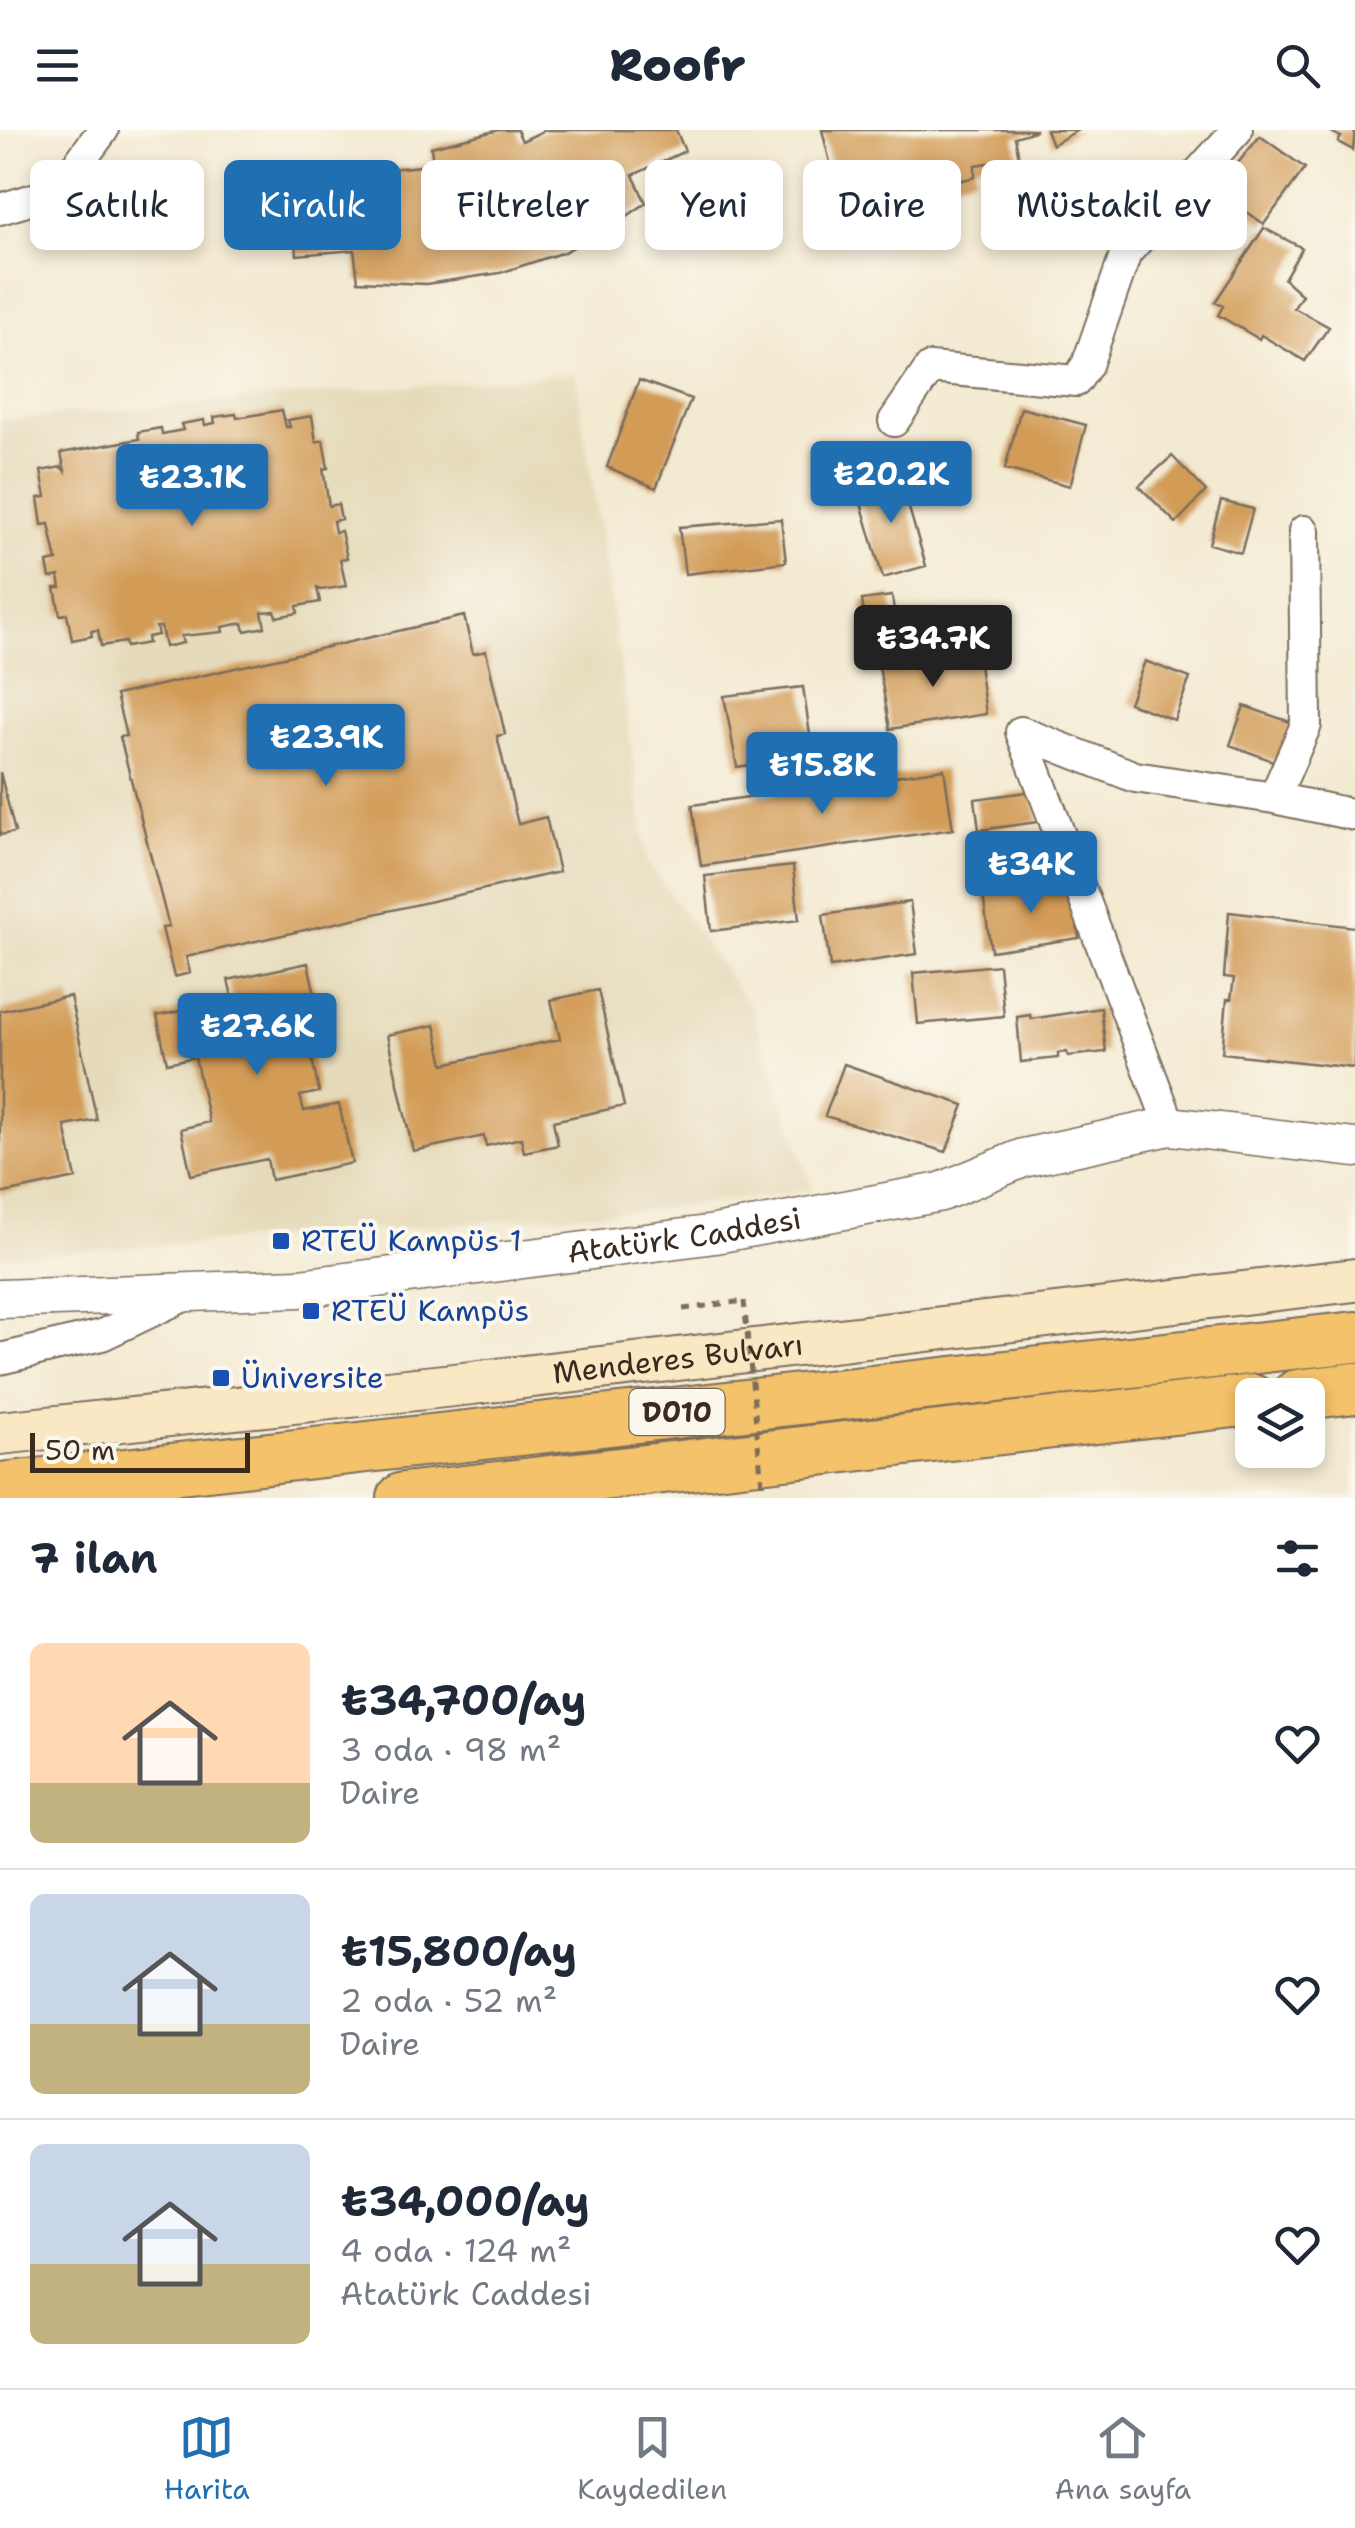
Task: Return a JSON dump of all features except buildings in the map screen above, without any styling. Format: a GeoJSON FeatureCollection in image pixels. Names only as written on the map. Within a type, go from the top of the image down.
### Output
{"type":"FeatureCollection","features":[{"type":"Feature","properties":{"kind":"highway","name":"D010"},"geometry":{"type":"LineString","coordinates":[[0,1488],[1355,1337]]}},
{"type":"Feature","properties":{"kind":"highway"},"geometry":{"type":"LineString","coordinates":[[1325,1392],[1355,1388]]}},
{"type":"Feature","properties":{"kind":"highway","name":"D010"},"geometry":{"type":"LineString","coordinates":[[402,1498],[1235,1402]]}},
{"type":"Feature","properties":{"kind":"main road","name":"Menderes Bulvarı"},"geometry":{"type":"LineString","coordinates":[[0,1434],[1355,1280]]}},
{"type":"Feature","properties":{"kind":"street"},"geometry":{"type":"LineString","coordinates":[[0,209],[40,197],[76,167],[103,130]]}},
{"type":"Feature","properties":{"kind":"street"},"geometry":{"type":"LineString","coordinates":[[894,421],[930,368],[1076,380],[1087,365],[1126,253],[1237,130]]}},
{"type":"Feature","properties":{"kind":"street"},"geometry":{"type":"LineString","coordinates":[[1274,798],[1306,725],[1304,531]]}},
{"type":"Feature","properties":{"kind":"street"},"geometry":{"type":"LineString","coordinates":[[1170,1126],[1021,732],[1135,777],[1355,815]]}},
{"type":"Feature","properties":{"kind":"street","name":"Atatürk Caddesi"},"geometry":{"type":"LineString","coordinates":[[0,1299],[300,1288],[716,1234],[941,1192],[1023,1158],[1170,1126],[1355,1148]]}},
{"type":"Feature","properties":{"kind":"street"},"geometry":{"type":"LineString","coordinates":[[0,1359],[102,1335],[195,1291]]}},
{"type":"Feature","properties":{"kind":"path"},"geometry":{"type":"LineString","coordinates":[[682,1310],[744,1301],[762,1484]]}},
{"type":"Feature","properties":{"kind":"shaded area"},"geometry":{"type":"Polygon","coordinates":[[[575,373],[647,862],[751,1008],[813,1190],[657,1209],[0,1257],[0,420],[575,373]]]}},
{"type":"Feature","properties":{"kind":"place","name":"RTEÜ Kampüs 1"},"geometry":{"type":"Point","coordinates":[281,1241]}},
{"type":"Feature","properties":{"kind":"place","name":"RTEÜ Kampüs"},"geometry":{"type":"Point","coordinates":[311,1311]}},
{"type":"Feature","properties":{"kind":"place","name":"Üniversite"},"geometry":{"type":"Point","coordinates":[221,1378]}}]}
